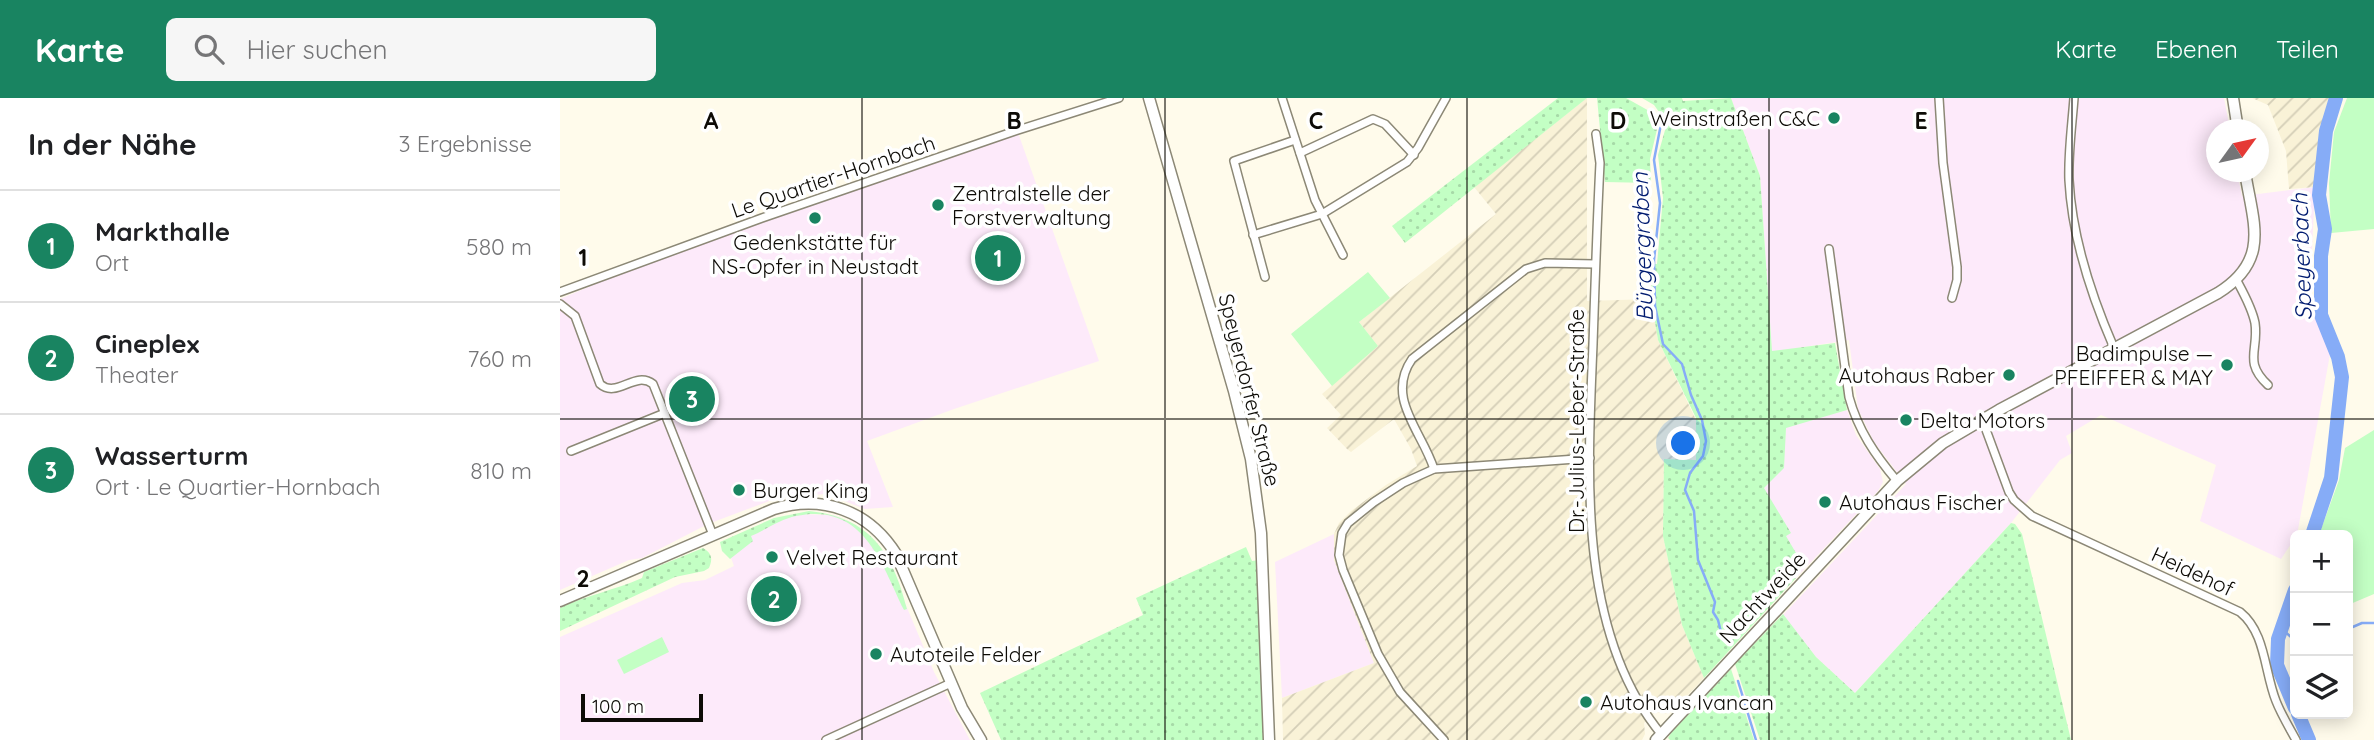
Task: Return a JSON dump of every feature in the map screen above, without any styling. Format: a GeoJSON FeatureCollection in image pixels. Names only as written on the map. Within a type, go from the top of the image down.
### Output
{"type":"FeatureCollection","features":[{"type":"Feature","properties":{"kind":"street","name":"Le Quartier-Hornbach"},"geometry":{"type":"LineString","coordinates":[[560,292],[762,218],[1119,98]]}},
{"type":"Feature","properties":{"kind":"street","name":"Speyerdorfer Straße"},"geometry":{"type":"LineString","coordinates":[[1149,98],[1251,459],[1261,533],[1269,740]]}},
{"type":"Feature","properties":{"kind":"street"},"geometry":{"type":"LineString","coordinates":[[1282,98],[1322,214],[1343,255]]}},
{"type":"Feature","properties":{"kind":"street"},"geometry":{"type":"LineString","coordinates":[[1253,235],[1322,214],[1380,180],[1414,155],[1446,98]]}},
{"type":"Feature","properties":{"kind":"street"},"geometry":{"type":"LineString","coordinates":[[1939,98],[1942,163],[1957,267],[1952,298]]}},
{"type":"Feature","properties":{"kind":"street"},"geometry":{"type":"LineString","coordinates":[[2074,98],[2069,180],[2074,229],[2096,302],[2114,348]]}},
{"type":"Feature","properties":{"kind":"street"},"geometry":{"type":"LineString","coordinates":[[2233,98],[2236,119]]}},
{"type":"Feature","properties":{"kind":"street"},"geometry":{"type":"LineString","coordinates":[[1300,153],[1373,119],[1385,124],[1414,155]]}},
{"type":"Feature","properties":{"kind":"street","name":"Dr.-Julius-Leber-Straße"},"geometry":{"type":"LineString","coordinates":[[1596,134],[1600,163],[1590,458],[1593,542],[1602,602],[1624,676],[1659,737]]}},
{"type":"Feature","properties":{"kind":"street"},"geometry":{"type":"LineString","coordinates":[[1265,277],[1234,161],[1295,140]]}},
{"type":"Feature","properties":{"kind":"street"},"geometry":{"type":"LineString","coordinates":[[2246,182],[2255,243],[2249,264],[2237,281],[2246,297],[2255,324],[2253,363],[2258,376],[2269,386]]}},
{"type":"Feature","properties":{"kind":"street"},"geometry":{"type":"LineString","coordinates":[[1829,249],[1854,413],[1866,441],[1897,481]]}},
{"type":"Feature","properties":{"kind":"street"},"geometry":{"type":"LineString","coordinates":[[1434,469],[1402,394],[1402,378],[1412,359],[1526,269],[1545,263],[1595,264]]}},
{"type":"Feature","properties":{"kind":"street","name":"Nachtweide"},"geometry":{"type":"LineString","coordinates":[[1659,737],[1897,481],[1943,443],[1982,419],[2237,281]]}},
{"type":"Feature","properties":{"kind":"street"},"geometry":{"type":"LineString","coordinates":[[560,304],[575,316],[600,384],[612,390],[641,379],[647,379],[653,384],[713,535]]}},
{"type":"Feature","properties":{"kind":"street"},"geometry":{"type":"LineString","coordinates":[[571,451],[665,413]]}},
{"type":"Feature","properties":{"kind":"street","name":"Heidehof"},"geometry":{"type":"LineString","coordinates":[[1982,419],[2009,492],[2032,516],[2240,612],[2251,621],[2258,632],[2265,668],[2276,702],[2296,740]]}},
{"type":"Feature","properties":{"kind":"street"},"geometry":{"type":"LineString","coordinates":[[1444,740],[1412,706],[1389,675],[1354,598],[1339,555],[1342,533],[1357,514],[1403,483],[1434,469],[1590,458]]}},
{"type":"Feature","properties":{"kind":"street"},"geometry":{"type":"LineString","coordinates":[[560,601],[774,509],[794,504],[834,506],[861,518],[877,530],[896,554],[966,717],[981,740]]}},
{"type":"Feature","properties":{"kind":"street"},"geometry":{"type":"LineString","coordinates":[[826,740],[951,683]]}},
{"type":"Feature","properties":{"kind":"shaded area"},"geometry":{"type":"Polygon","coordinates":[[[1587,98],[1587,301],[1651,299],[1658,340],[1696,420],[1696,460],[1664,459],[1663,536],[1682,625],[1704,678],[1674,710],[1666,714],[1656,712],[1644,723],[1645,734],[1642,740],[1283,740],[1282,698],[1374,663],[1334,560],[1334,534],[1339,523],[1351,511],[1417,466],[1394,419],[1351,452],[1347,449],[1327,428],[1341,415],[1322,394],[1378,346],[1359,322],[1496,214],[1474,187],[1587,98]]]}},
{"type":"Feature","properties":{"kind":"shaded area"},"geometry":{"type":"Polygon","coordinates":[[[1731,98],[2224,98],[2228,119],[2206,119],[2206,182],[2239,182],[2242,196],[2315,187],[2309,313],[2317,316],[2331,349],[2298,530],[2290,530],[2290,546],[2281,559],[2200,521],[2216,465],[2101,415],[2066,436],[2072,453],[2060,460],[2011,523],[1855,693],[1816,657],[1783,615],[1906,484],[1874,442],[1858,409],[1849,340],[1772,352],[1760,176],[1731,98]]]}},
{"type":"Feature","properties":{"kind":"shaded area"},"geometry":{"type":"Polygon","coordinates":[[[2252,98],[2329,98],[2321,128],[2315,187],[2289,189],[2286,151],[2268,105],[2252,98]]]}},
{"type":"Feature","properties":{"kind":"shaded area"},"geometry":{"type":"Polygon","coordinates":[[[1016,127],[1099,361],[867,441],[893,507],[865,509],[826,494],[777,498],[708,524],[642,558],[629,560],[560,590],[560,299],[766,212],[1016,127]]]}},
{"type":"Feature","properties":{"kind":"shaded area"},"geometry":{"type":"Polygon","coordinates":[[[1847,410],[1856,435],[1880,469],[1883,482],[1878,491],[1796,578],[1786,564],[1786,536],[1764,488],[1783,468],[1786,427],[1847,410]]]}},
{"type":"Feature","properties":{"kind":"shaded area"},"geometry":{"type":"Polygon","coordinates":[[[797,514],[834,515],[850,522],[867,534],[887,560],[934,672],[970,740],[560,740],[560,637],[682,583],[705,580],[734,566],[726,544],[797,514]]]}},
{"type":"Feature","properties":{"kind":"shaded area"},"geometry":{"type":"Polygon","coordinates":[[[1334,534],[1334,560],[1374,663],[1282,698],[1275,562],[1334,534]]]}},
{"type":"Feature","properties":{"kind":"green space"},"geometry":{"type":"Polygon","coordinates":[[[1558,98],[1587,98],[1405,243],[1392,226],[1558,98]]]}},
{"type":"Feature","properties":{"kind":"green space"},"geometry":{"type":"Polygon","coordinates":[[[1597,98],[1626,98],[1660,117],[1650,159],[1651,183],[1605,182],[1597,98]]]}},
{"type":"Feature","properties":{"kind":"green space"},"geometry":{"type":"Polygon","coordinates":[[[1642,98],[1682,98],[1683,101],[1731,98],[1760,176],[1772,351],[1835,343],[1847,410],[1786,428],[1784,468],[1764,488],[1791,533],[1786,536],[1796,553],[1786,564],[1796,578],[1704,678],[1682,625],[1663,536],[1664,459],[1696,460],[1696,418],[1658,340],[1651,299],[1652,264],[1657,264],[1663,198],[1658,155],[1667,123],[1654,105],[1642,98]]]}},
{"type":"Feature","properties":{"kind":"green space"},"geometry":{"type":"Polygon","coordinates":[[[2347,98],[2374,98],[2374,229],[2331,233],[2329,183],[2334,132],[2347,98]]]}},
{"type":"Feature","properties":{"kind":"green space"},"geometry":{"type":"Polygon","coordinates":[[[1368,272],[1390,298],[1359,322],[1378,346],[1332,386],[1291,334],[1368,272]]]}},
{"type":"Feature","properties":{"kind":"green space"},"geometry":{"type":"Polygon","coordinates":[[[2374,430],[2374,594],[2353,603],[2353,530],[2321,530],[2339,480],[2345,448],[2374,430]]]}},
{"type":"Feature","properties":{"kind":"green space"},"geometry":{"type":"Polygon","coordinates":[[[809,511],[830,515],[848,521],[876,541],[894,571],[907,609],[904,610],[878,556],[867,540],[854,527],[838,518],[819,514],[790,517],[751,536],[753,541],[730,559],[722,551],[720,542],[774,518],[809,511]]]}},
{"type":"Feature","properties":{"kind":"green space"},"geometry":{"type":"Polygon","coordinates":[[[2011,523],[2015,524],[2022,534],[2071,740],[1760,740],[1735,664],[1783,614],[1816,657],[1855,693],[2011,523]]]}},
{"type":"Feature","properties":{"kind":"green space"},"geometry":{"type":"Polygon","coordinates":[[[1246,547],[1252,561],[1259,560],[1264,740],[1001,740],[980,693],[1143,615],[1136,598],[1246,547]]]}},
{"type":"Feature","properties":{"kind":"green space"},"geometry":{"type":"Polygon","coordinates":[[[703,548],[710,554],[711,559],[709,568],[704,571],[675,577],[560,631],[560,608],[642,578],[644,572],[703,548]]]}},
{"type":"Feature","properties":{"kind":"green space"},"geometry":{"type":"Polygon","coordinates":[[[662,637],[669,652],[624,674],[617,660],[662,637]]]}},
{"type":"Feature","properties":{"kind":"green space"},"geometry":{"type":"Polygon","coordinates":[[[1731,669],[1754,740],[1670,740],[1668,738],[1671,733],[1731,669]]]}},
{"type":"Feature","properties":{"kind":"waterway","name":"Speyerbach"},"geometry":{"type":"LineString","coordinates":[[2314,530],[2331,478],[2342,377],[2338,357],[2321,315],[2321,256],[2325,229],[2319,195],[2326,131],[2336,98]]}},
{"type":"Feature","properties":{"kind":"waterway","name":"Bürgergraben"},"geometry":{"type":"LineString","coordinates":[[1661,124],[1654,160],[1660,203],[1654,260],[1655,306],[1663,344],[1682,364],[1702,420],[1706,441],[1703,456],[1690,473],[1685,490],[1694,511],[1698,560],[1715,602],[1713,612],[1723,640]]}},
{"type":"Feature","properties":{"kind":"waterway","name":"Speyerbach"},"geometry":{"type":"LineString","coordinates":[[2290,696],[2277,665],[2278,639],[2294,593]]}},
{"type":"Feature","properties":{"kind":"waterway"},"geometry":{"type":"LineString","coordinates":[[2353,627],[2362,623],[2374,623]]}},
{"type":"Feature","properties":{"kind":"waterway"},"geometry":{"type":"LineString","coordinates":[[2282,629],[2290,636]]}},
{"type":"Feature","properties":{"kind":"waterway","name":"Bürgergraben"},"geometry":{"type":"LineString","coordinates":[[1738,681],[1756,740]]}},
{"type":"Feature","properties":{"kind":"waterway","name":"Speyerbach"},"geometry":{"type":"LineString","coordinates":[[2300,719],[2309,740]]}},
{"type":"Feature","properties":{"kind":"place","name":"Weinstraßen C&C"},"geometry":{"type":"Point","coordinates":[1834,118]}},
{"type":"Feature","properties":{"kind":"place","name":"Zentralstelle der Forstverwaltung"},"geometry":{"type":"Point","coordinates":[938,205]}},
{"type":"Feature","properties":{"kind":"place","name":"Gedenkstätte für NS-Opfer in Neustadt"},"geometry":{"type":"Point","coordinates":[815,218]}},
{"type":"Feature","properties":{"kind":"place","name":"Markthalle"},"geometry":{"type":"Point","coordinates":[998,258]}},
{"type":"Feature","properties":{"kind":"place","name":"Badimpulse — PFEIFFER & MAY"},"geometry":{"type":"Point","coordinates":[2227,365]}},
{"type":"Feature","properties":{"kind":"place","name":"Autohaus Raber"},"geometry":{"type":"Point","coordinates":[2009,375]}},
{"type":"Feature","properties":{"kind":"place","name":"Wasserturm"},"geometry":{"type":"Point","coordinates":[692,399]}},
{"type":"Feature","properties":{"kind":"place","name":"Delta Motors"},"geometry":{"type":"Point","coordinates":[1906,420]}},
{"type":"Feature","properties":{"kind":"place","name":"Burger King"},"geometry":{"type":"Point","coordinates":[739,490]}},
{"type":"Feature","properties":{"kind":"place","name":"Autohaus Fischer"},"geometry":{"type":"Point","coordinates":[1825,502]}},
{"type":"Feature","properties":{"kind":"place","name":"Velvet Restaurant"},"geometry":{"type":"Point","coordinates":[772,557]}},
{"type":"Feature","properties":{"kind":"place","name":"Cineplex"},"geometry":{"type":"Point","coordinates":[774,599]}},
{"type":"Feature","properties":{"kind":"place","name":"Autoteile Felder"},"geometry":{"type":"Point","coordinates":[876,654]}},
{"type":"Feature","properties":{"kind":"place","name":"Autohaus Ivancan"},"geometry":{"type":"Point","coordinates":[1586,702]}}]}
